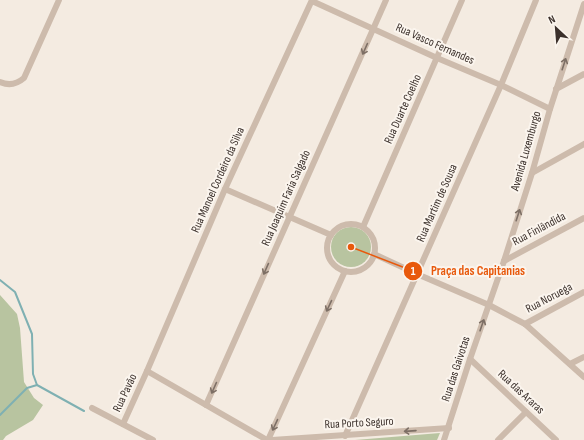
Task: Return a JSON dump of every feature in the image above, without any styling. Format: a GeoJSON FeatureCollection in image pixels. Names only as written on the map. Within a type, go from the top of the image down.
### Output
{"type":"FeatureCollection","features":[{"type":"Feature","properties":{"kind":"street"},"geometry":{"type":"LineString","coordinates":[[0,82],[4,84],[15,84],[24,78],[59,0]]}},
{"type":"Feature","properties":{"kind":"street","name":"Rua Vasco Fernandes"},"geometry":{"type":"LineString","coordinates":[[312,0],[437,58],[501,85],[550,109]]}},
{"type":"Feature","properties":{"kind":"street","name":"Rua Manoel Cordeiro da Silva"},"geometry":{"type":"LineString","coordinates":[[147,371],[225,189],[312,0]]}},
{"type":"Feature","properties":{"kind":"street","name":"Rua Joaquim Faria Salgado"},"geometry":{"type":"LineString","coordinates":[[206,405],[386,0]]}},
{"type":"Feature","properties":{"kind":"street","name":"Rua Duarte Coelho"},"geometry":{"type":"LineString","coordinates":[[363,227],[462,0]]}},
{"type":"Feature","properties":{"kind":"street","name":"Rua Martim de Sousa"},"geometry":{"type":"LineString","coordinates":[[345,436],[501,85],[536,0]]}},
{"type":"Feature","properties":{"kind":"street","name":"Avenida Luxemburgo"},"geometry":{"type":"LineString","coordinates":[[489,305],[532,173],[556,89],[584,4]]}},
{"type":"Feature","properties":{"kind":"street"},"geometry":{"type":"LineString","coordinates":[[556,89],[584,74]]}},
{"type":"Feature","properties":{"kind":"street"},"geometry":{"type":"LineString","coordinates":[[532,173],[584,144]]}},
{"type":"Feature","properties":{"kind":"street"},"geometry":{"type":"LineString","coordinates":[[225,189],[330,235]]}},
{"type":"Feature","properties":{"kind":"street","name":"Rua Finlândida"},"geometry":{"type":"LineString","coordinates":[[504,261],[584,218]]}},
{"type":"Feature","properties":{"kind":"street"},"geometry":{"type":"LineString","coordinates":[[345,224],[355,224],[363,227],[369,232],[375,246],[374,254],[369,263],[360,270],[350,272],[337,267],[330,261],[327,252],[327,243],[330,235],[337,228],[345,224]]}},
{"type":"Feature","properties":{"kind":"street"},"geometry":{"type":"LineString","coordinates":[[374,254],[489,305],[524,324],[584,377]]}},
{"type":"Feature","properties":{"kind":"street"},"geometry":{"type":"LineString","coordinates":[[147,371],[267,440],[345,271]]}},
{"type":"Feature","properties":{"kind":"street","name":"Rua Noruega"},"geometry":{"type":"LineString","coordinates":[[524,324],[584,292]]}},
{"type":"Feature","properties":{"kind":"street","name":"Rua das Gaivotas"},"geometry":{"type":"LineString","coordinates":[[444,440],[489,305]]}},
{"type":"Feature","properties":{"kind":"street"},"geometry":{"type":"LineString","coordinates":[[570,364],[584,357]]}},
{"type":"Feature","properties":{"kind":"street","name":"Rua das Araras"},"geometry":{"type":"LineString","coordinates":[[470,359],[556,440]]}},
{"type":"Feature","properties":{"kind":"street","name":"Rua Pavão"},"geometry":{"type":"LineString","coordinates":[[122,424],[147,371]]}},
{"type":"Feature","properties":{"kind":"street"},"geometry":{"type":"LineString","coordinates":[[92,408],[153,440]]}},
{"type":"Feature","properties":{"kind":"street"},"geometry":{"type":"LineString","coordinates":[[498,440],[526,412]]}},
{"type":"Feature","properties":{"kind":"street","name":"Rua Porto Seguro"},"geometry":{"type":"LineString","coordinates":[[272,440],[449,428]]}},
{"type":"Feature","properties":{"kind":"green space"},"geometry":{"type":"Polygon","coordinates":[[[351,227],[359,229],[365,233],[369,239],[371,247],[369,255],[365,261],[359,265],[351,267],[343,265],[337,261],[333,255],[331,247],[333,239],[337,233],[343,229],[351,227]]]}},
{"type":"Feature","properties":{"kind":"green space"},"geometry":{"type":"Polygon","coordinates":[[[0,295],[17,314],[20,328],[24,382],[34,398],[43,405],[33,420],[6,436],[3,440],[0,440],[0,295]]]}},
{"type":"Feature","properties":{"kind":"green space"},"geometry":{"type":"Polygon","coordinates":[[[440,433],[437,440],[355,440],[440,433]]]}},
{"type":"Feature","properties":{"kind":"waterway"},"geometry":{"type":"LineString","coordinates":[[0,280],[15,292],[32,334],[33,374],[37,385],[84,411]]}},
{"type":"Feature","properties":{"kind":"waterway"},"geometry":{"type":"LineString","coordinates":[[0,415],[27,388],[37,385]]}},
{"type":"Feature","properties":{"kind":"place","name":"Praça das Capitanias"},"geometry":{"type":"Point","coordinates":[351,247]}}]}
